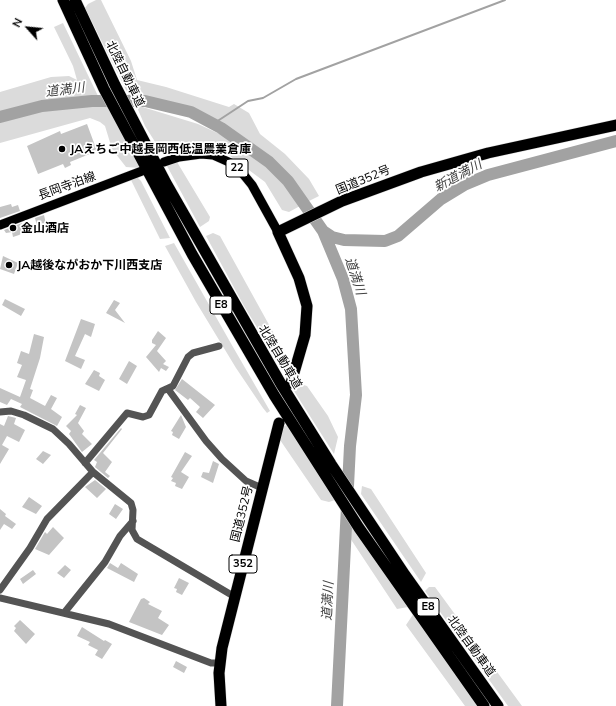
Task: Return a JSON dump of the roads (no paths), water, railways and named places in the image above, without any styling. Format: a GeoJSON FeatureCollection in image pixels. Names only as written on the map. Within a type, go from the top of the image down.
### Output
{"type":"FeatureCollection","features":[{"type":"Feature","properties":{"kind":"highway","name":"北陸自動車道"},"geometry":{"type":"LineString","coordinates":[[63,0],[104,90],[206,281],[330,484],[359,528],[484,706]]}},
{"type":"Feature","properties":{"kind":"highway","name":"北陸自動車道"},"geometry":{"type":"LineString","coordinates":[[75,0],[134,122],[244,321],[331,464],[359,507],[436,620],[498,706]]}},
{"type":"Feature","properties":{"kind":"highway","name":"国道352号"},"geometry":{"type":"LineString","coordinates":[[278,232],[323,212],[342,201],[421,172],[488,153],[616,125]]}},
{"type":"Feature","properties":{"kind":"highway"},"geometry":{"type":"LineString","coordinates":[[278,232],[299,278],[307,306],[306,335],[291,384]]}},
{"type":"Feature","properties":{"kind":"highway","name":"国道352号"},"geometry":{"type":"LineString","coordinates":[[221,706],[220,664],[235,596],[280,423]]}},
{"type":"Feature","properties":{"kind":"main road","name":"22"},"geometry":{"type":"LineString","coordinates":[[164,162],[179,157],[201,154],[213,155],[230,163],[239,169],[252,185],[278,232]]}},
{"type":"Feature","properties":{"kind":"main road","name":"長岡寺泊線"},"geometry":{"type":"LineString","coordinates":[[0,225],[142,171]]}},
{"type":"Feature","properties":{"kind":"street"},"geometry":{"type":"LineString","coordinates":[[86,463],[127,413],[147,417],[162,391],[173,386],[188,358],[193,353],[219,346]]}},
{"type":"Feature","properties":{"kind":"street"},"geometry":{"type":"LineString","coordinates":[[168,389],[206,441],[222,459],[246,481],[262,488]]}},
{"type":"Feature","properties":{"kind":"street"},"geometry":{"type":"LineString","coordinates":[[0,412],[17,412],[53,429],[69,444],[93,472],[130,503],[133,510],[132,530],[137,539],[235,596]]}},
{"type":"Feature","properties":{"kind":"street"},"geometry":{"type":"LineString","coordinates":[[0,590],[30,548],[47,519],[93,472]]}},
{"type":"Feature","properties":{"kind":"street"},"geometry":{"type":"LineString","coordinates":[[64,613],[105,562],[120,536],[133,521]]}},
{"type":"Feature","properties":{"kind":"street"},"geometry":{"type":"LineString","coordinates":[[0,598],[109,624],[211,663],[220,664]]}},
{"type":"Feature","properties":{"kind":"waterway"},"geometry":{"type":"LineString","coordinates":[[213,124],[248,101],[263,98],[296,79],[505,0]]}},
{"type":"Feature","properties":{"kind":"waterway","name":"道満川"},"geometry":{"type":"LineString","coordinates":[[0,117],[42,106],[92,101],[145,101],[191,112],[221,128],[269,162],[288,181],[323,231],[343,279],[351,309],[356,395],[350,446],[337,706]]}},
{"type":"Feature","properties":{"kind":"waterway","name":"新道満川"},"geometry":{"type":"LineString","coordinates":[[323,231],[332,237],[344,240],[385,241],[398,236],[441,199],[464,185],[488,175],[616,141]]}},
{"type":"Feature","properties":{"kind":"place","name":"JAえちご中越長岡西低温農業倉庫"},"geometry":{"type":"Point","coordinates":[62,149]}},
{"type":"Feature","properties":{"kind":"place","name":"金山酒店"},"geometry":{"type":"Point","coordinates":[13,228]}},
{"type":"Feature","properties":{"kind":"place","name":"JA越後ながおか下川西支店"},"geometry":{"type":"Point","coordinates":[9,265]}}]}
